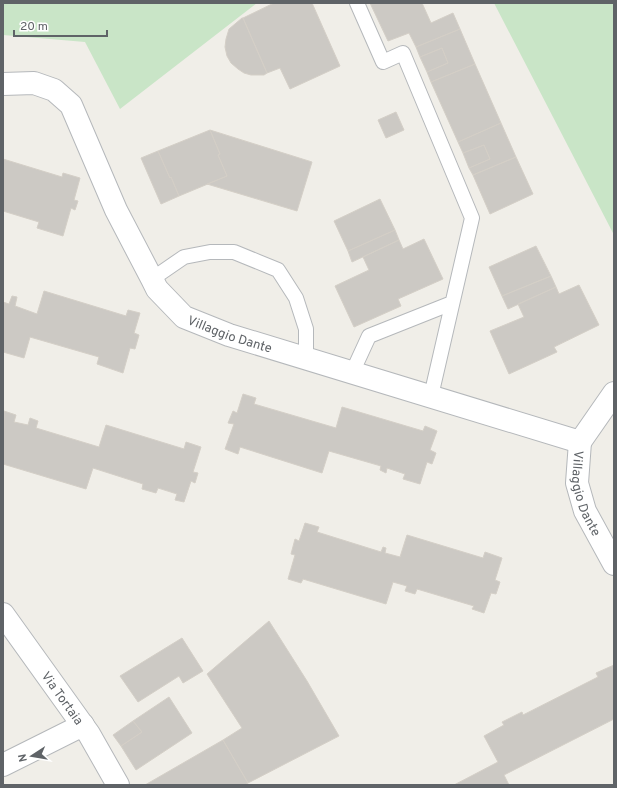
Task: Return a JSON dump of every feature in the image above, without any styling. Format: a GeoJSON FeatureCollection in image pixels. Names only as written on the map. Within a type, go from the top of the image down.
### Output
{"type":"FeatureCollection","features":[{"type":"Feature","properties":{"kind":"street","name":"Villaggio Dante"},"geometry":{"type":"LineString","coordinates":[[3,84],[34,82],[54,90],[71,105],[116,210],[152,279],[157,288],[184,317],[229,335],[580,442]]}},
{"type":"Feature","properties":{"kind":"street","name":"Villaggio Dante"},"geometry":{"type":"LineString","coordinates":[[614,393],[580,442],[577,483],[585,511],[614,564]]}},
{"type":"Feature","properties":{"kind":"street","name":"Via Tortaia"},"geometry":{"type":"LineString","coordinates":[[3,614],[82,725],[118,785]]}},
{"type":"Feature","properties":{"kind":"street"},"geometry":{"type":"LineString","coordinates":[[3,765],[82,725]]}},
{"type":"Feature","properties":{"kind":"lane"},"geometry":{"type":"LineString","coordinates":[[357,3],[383,62],[403,53],[472,218],[431,396]]}},
{"type":"Feature","properties":{"kind":"lane"},"geometry":{"type":"LineString","coordinates":[[152,279],[184,257],[210,252],[234,252],[278,270],[296,298],[306,329],[306,358]]}},
{"type":"Feature","properties":{"kind":"lane"},"geometry":{"type":"LineString","coordinates":[[352,373],[369,336],[452,303]]}},
{"type":"Feature","properties":{"kind":"green space"},"geometry":{"type":"Polygon","coordinates":[[[3,3],[257,3],[120,109],[85,42],[3,35],[3,3]]]}},
{"type":"Feature","properties":{"kind":"green space"},"geometry":{"type":"Polygon","coordinates":[[[494,3],[614,3],[614,235],[494,3]]]}},
{"type":"Feature","properties":{"kind":"building"},"geometry":{"type":"Polygon","coordinates":[[[274,3],[312,3],[340,66],[290,89],[280,68],[267,73],[243,18],[274,3]]]}},
{"type":"Feature","properties":{"kind":"building"},"geometry":{"type":"Polygon","coordinates":[[[370,3],[422,3],[431,23],[453,13],[460,29],[416,47],[409,33],[388,41],[370,3]]]}},
{"type":"Feature","properties":{"kind":"building"},"geometry":{"type":"Polygon","coordinates":[[[242,18],[267,73],[264,75],[251,75],[244,73],[231,63],[227,56],[225,47],[229,29],[242,18]]]}},
{"type":"Feature","properties":{"kind":"building"},"geometry":{"type":"Polygon","coordinates":[[[460,29],[475,64],[431,82],[427,72],[448,63],[442,48],[420,57],[416,47],[460,29]]]}},
{"type":"Feature","properties":{"kind":"building"},"geometry":{"type":"Polygon","coordinates":[[[442,48],[448,63],[427,72],[420,57],[442,48]]]}},
{"type":"Feature","properties":{"kind":"building"},"geometry":{"type":"Polygon","coordinates":[[[475,64],[501,123],[458,142],[431,82],[475,64]]]}},
{"type":"Feature","properties":{"kind":"building"},"geometry":{"type":"Polygon","coordinates":[[[396,112],[404,130],[386,138],[378,120],[396,112]]]}},
{"type":"Feature","properties":{"kind":"building"},"geometry":{"type":"Polygon","coordinates":[[[501,123],[516,157],[473,175],[469,168],[490,159],[484,145],[463,153],[458,142],[501,123]]]}},
{"type":"Feature","properties":{"kind":"building"},"geometry":{"type":"Polygon","coordinates":[[[210,130],[312,162],[297,211],[207,184],[227,176],[210,130]]]}},
{"type":"Feature","properties":{"kind":"building"},"geometry":{"type":"Polygon","coordinates":[[[210,130],[227,176],[179,196],[158,151],[210,130]]]}},
{"type":"Feature","properties":{"kind":"building"},"geometry":{"type":"Polygon","coordinates":[[[484,145],[490,159],[469,168],[463,153],[484,145]]]}},
{"type":"Feature","properties":{"kind":"building"},"geometry":{"type":"Polygon","coordinates":[[[158,151],[179,196],[161,204],[141,158],[158,151]]]}},
{"type":"Feature","properties":{"kind":"building"},"geometry":{"type":"Polygon","coordinates":[[[516,157],[533,194],[490,214],[473,175],[516,157]]]}},
{"type":"Feature","properties":{"kind":"building"},"geometry":{"type":"Polygon","coordinates":[[[3,159],[62,177],[63,173],[80,178],[74,200],[78,201],[75,210],[71,208],[63,236],[37,228],[39,222],[3,211],[3,159]]]}},
{"type":"Feature","properties":{"kind":"building"},"geometry":{"type":"Polygon","coordinates":[[[380,199],[395,230],[348,251],[334,221],[380,199]]]}},
{"type":"Feature","properties":{"kind":"building"},"geometry":{"type":"Polygon","coordinates":[[[395,230],[399,240],[352,262],[348,251],[395,230]]]}},
{"type":"Feature","properties":{"kind":"building"},"geometry":{"type":"Polygon","coordinates":[[[424,239],[443,279],[398,299],[401,306],[354,327],[335,286],[369,270],[363,257],[399,240],[403,249],[424,239]]]}},
{"type":"Feature","properties":{"kind":"building"},"geometry":{"type":"Polygon","coordinates":[[[536,246],[551,276],[502,296],[489,267],[536,246]]]}},
{"type":"Feature","properties":{"kind":"building"},"geometry":{"type":"Polygon","coordinates":[[[551,276],[556,287],[508,309],[502,296],[551,276]]]}},
{"type":"Feature","properties":{"kind":"building"},"geometry":{"type":"Polygon","coordinates":[[[579,285],[599,325],[554,347],[557,352],[509,374],[490,331],[524,317],[518,304],[556,287],[559,294],[579,285]]]}},
{"type":"Feature","properties":{"kind":"building"},"geometry":{"type":"Polygon","coordinates":[[[44,291],[126,316],[128,310],[140,313],[134,333],[139,335],[135,349],[130,348],[123,373],[97,364],[99,357],[30,337],[24,358],[3,352],[3,302],[9,304],[12,296],[17,297],[15,306],[37,314],[44,291]]]}},
{"type":"Feature","properties":{"kind":"building"},"geometry":{"type":"Polygon","coordinates":[[[243,394],[256,398],[254,404],[336,428],[342,407],[423,431],[425,426],[437,431],[430,450],[436,453],[432,464],[427,462],[420,484],[403,479],[405,474],[387,468],[386,473],[380,470],[381,466],[329,451],[322,473],[240,447],[238,454],[225,449],[234,424],[228,423],[233,411],[237,413],[243,394]]]}},
{"type":"Feature","properties":{"kind":"building"},"geometry":{"type":"Polygon","coordinates":[[[4,411],[16,415],[14,422],[28,425],[30,418],[38,421],[36,428],[99,447],[106,425],[184,449],[186,442],[201,447],[193,472],[198,473],[195,483],[191,481],[184,502],[175,500],[177,494],[158,488],[156,493],[142,489],[143,484],[93,468],[86,489],[3,464],[4,411]]]}},
{"type":"Feature","properties":{"kind":"building"},"geometry":{"type":"Polygon","coordinates":[[[305,523],[319,527],[317,532],[381,552],[383,547],[386,548],[385,553],[400,557],[407,535],[483,558],[485,552],[502,558],[495,580],[500,582],[496,594],[491,593],[484,613],[472,609],[474,606],[417,589],[415,594],[405,591],[407,586],[393,582],[386,604],[303,579],[301,583],[288,579],[295,555],[291,554],[295,539],[299,541],[305,523]]]}},
{"type":"Feature","properties":{"kind":"building"},"geometry":{"type":"Polygon","coordinates":[[[269,621],[307,681],[339,736],[248,783],[223,740],[242,728],[207,674],[269,621]]]}},
{"type":"Feature","properties":{"kind":"building"},"geometry":{"type":"Polygon","coordinates":[[[182,638],[203,671],[183,683],[179,676],[138,702],[120,676],[182,638]]]}},
{"type":"Feature","properties":{"kind":"building"},"geometry":{"type":"Polygon","coordinates":[[[614,665],[614,719],[504,775],[509,785],[454,785],[498,762],[484,736],[504,725],[502,722],[522,712],[523,715],[598,677],[596,673],[614,665]]]}},
{"type":"Feature","properties":{"kind":"building"},"geometry":{"type":"Polygon","coordinates":[[[169,697],[192,733],[136,770],[121,746],[142,732],[133,721],[169,697]]]}},
{"type":"Feature","properties":{"kind":"building"},"geometry":{"type":"Polygon","coordinates":[[[133,721],[142,732],[121,746],[113,735],[133,721]]]}},
{"type":"Feature","properties":{"kind":"building"},"geometry":{"type":"Polygon","coordinates":[[[223,740],[248,783],[245,785],[145,785],[223,740]]]}}]}
